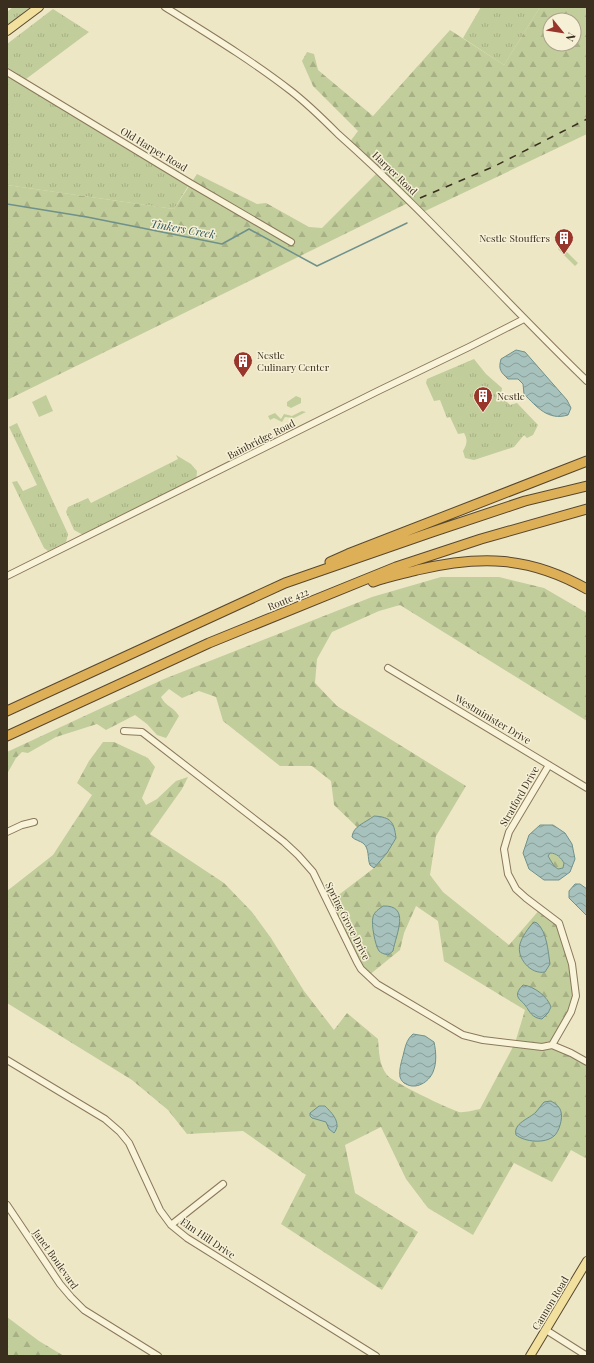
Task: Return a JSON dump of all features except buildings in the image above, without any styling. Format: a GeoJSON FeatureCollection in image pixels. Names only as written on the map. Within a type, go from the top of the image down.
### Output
{"type":"FeatureCollection","features":[{"type":"Feature","properties":{"kind":"highway"},"geometry":{"type":"LineString","coordinates":[[285,583],[348,554],[587,461]]}},
{"type":"Feature","properties":{"kind":"highway","name":"Route 422"},"geometry":{"type":"LineString","coordinates":[[7,711],[285,583],[518,504],[587,486]]}},
{"type":"Feature","properties":{"kind":"highway","name":"Route 422"},"geometry":{"type":"LineString","coordinates":[[7,736],[209,643],[396,566],[587,509]]}},
{"type":"Feature","properties":{"kind":"highway"},"geometry":{"type":"LineString","coordinates":[[257,623],[382,579],[438,565],[462,561],[500,560],[524,564],[550,571],[587,589]]}},
{"type":"Feature","properties":{"kind":"main road"},"geometry":{"type":"LineString","coordinates":[[7,31],[39,7]]}},
{"type":"Feature","properties":{"kind":"main road","name":"Cannon Road"},"geometry":{"type":"LineString","coordinates":[[530,1356],[587,1261]]}},
{"type":"Feature","properties":{"kind":"street","name":"Harper Road"},"geometry":{"type":"LineString","coordinates":[[165,7],[224,43],[292,92],[368,160],[401,192],[587,382]]}},
{"type":"Feature","properties":{"kind":"street","name":"Old Harper Road"},"geometry":{"type":"LineString","coordinates":[[7,72],[190,183],[291,242]]}},
{"type":"Feature","properties":{"kind":"street","name":"Bainbridge Road"},"geometry":{"type":"LineString","coordinates":[[7,576],[524,319]]}},
{"type":"Feature","properties":{"kind":"street","name":"Westminister Drive"},"geometry":{"type":"LineString","coordinates":[[388,668],[587,788]]}},
{"type":"Feature","properties":{"kind":"street","name":"Spring Grove Drive"},"geometry":{"type":"LineString","coordinates":[[124,731],[142,732],[284,842],[298,855],[312,872],[361,969],[377,984],[463,1035],[483,1040],[542,1046],[552,1045],[587,1062]]}},
{"type":"Feature","properties":{"kind":"street","name":"Stratford Drive"},"geometry":{"type":"LineString","coordinates":[[549,765],[509,832],[504,849],[508,874],[516,889],[559,923],[572,964],[576,996],[571,1012],[552,1045]]}},
{"type":"Feature","properties":{"kind":"street"},"geometry":{"type":"LineString","coordinates":[[7,832],[22,825],[34,822]]}},
{"type":"Feature","properties":{"kind":"street","name":"Elm Hill Drive"},"geometry":{"type":"LineString","coordinates":[[7,1060],[105,1119],[120,1132],[129,1143],[160,1210],[171,1225],[187,1238],[376,1356]]}},
{"type":"Feature","properties":{"kind":"street"},"geometry":{"type":"LineString","coordinates":[[171,1225],[223,1184]]}},
{"type":"Feature","properties":{"kind":"street","name":"Janet Boulevard"},"geometry":{"type":"LineString","coordinates":[[7,1205],[60,1284],[84,1310],[158,1356]]}},
{"type":"Feature","properties":{"kind":"street"},"geometry":{"type":"LineString","coordinates":[[546,1330],[587,1356]]}},
{"type":"Feature","properties":{"kind":"green space"},"geometry":{"type":"Polygon","coordinates":[[[13,7],[30,7],[7,26],[7,12],[13,7]]]}},
{"type":"Feature","properties":{"kind":"green space"},"geometry":{"type":"Polygon","coordinates":[[[481,7],[540,7],[504,65],[463,38],[481,7]]]}},
{"type":"Feature","properties":{"kind":"green space"},"geometry":{"type":"Polygon","coordinates":[[[540,7],[587,7],[587,134],[421,213],[410,202],[7,400],[7,185],[174,209],[197,174],[257,204],[266,203],[309,227],[322,228],[379,171],[349,143],[358,131],[313,86],[302,61],[307,52],[314,54],[318,70],[373,116],[450,30],[504,65],[540,7]]]}},
{"type":"Feature","properties":{"kind":"green space"},"geometry":{"type":"Polygon","coordinates":[[[53,9],[89,32],[26,79],[7,67],[7,44],[53,9]]]}},
{"type":"Feature","properties":{"kind":"green space"},"geometry":{"type":"Polygon","coordinates":[[[7,72],[190,183],[174,209],[7,185],[7,72]]]}},
{"type":"Feature","properties":{"kind":"green space"},"geometry":{"type":"Polygon","coordinates":[[[561,246],[578,263],[575,266],[558,249],[561,246]]]}},
{"type":"Feature","properties":{"kind":"green space"},"geometry":{"type":"Polygon","coordinates":[[[474,359],[486,374],[502,388],[501,396],[510,405],[517,403],[538,425],[533,435],[527,438],[524,435],[514,447],[474,460],[465,458],[463,451],[466,444],[466,438],[464,433],[458,434],[450,417],[447,418],[440,400],[434,401],[426,383],[427,379],[474,359]]]}},
{"type":"Feature","properties":{"kind":"green space"},"geometry":{"type":"Polygon","coordinates":[[[469,361],[475,365],[475,371],[462,372],[464,364],[469,361]]]}},
{"type":"Feature","properties":{"kind":"green space"},"geometry":{"type":"Polygon","coordinates":[[[46,395],[53,411],[39,417],[32,402],[46,395]]]}},
{"type":"Feature","properties":{"kind":"green space"},"geometry":{"type":"Polygon","coordinates":[[[296,396],[301,398],[301,403],[291,408],[287,406],[287,402],[296,396]]]}},
{"type":"Feature","properties":{"kind":"green space"},"geometry":{"type":"Polygon","coordinates":[[[302,411],[306,412],[294,418],[285,417],[282,422],[274,418],[270,420],[268,416],[275,413],[281,419],[284,414],[292,416],[302,411]]]}},
{"type":"Feature","properties":{"kind":"green space"},"geometry":{"type":"Polygon","coordinates":[[[17,423],[68,534],[66,542],[48,551],[44,548],[12,482],[17,481],[23,491],[37,485],[9,427],[17,423]]]}},
{"type":"Feature","properties":{"kind":"green space"},"geometry":{"type":"Polygon","coordinates":[[[176,455],[191,464],[197,471],[196,482],[87,537],[74,530],[66,512],[68,507],[88,498],[91,503],[178,459],[176,455]]]}},
{"type":"Feature","properties":{"kind":"green space"},"geometry":{"type":"Polygon","coordinates":[[[441,577],[499,577],[544,588],[587,613],[587,721],[400,605],[379,611],[332,632],[317,659],[315,683],[337,706],[466,786],[436,836],[430,875],[443,892],[509,945],[541,908],[559,923],[576,996],[552,1045],[587,1062],[587,1159],[571,1150],[552,1182],[514,1163],[473,1235],[428,1208],[406,1179],[381,1127],[345,1145],[355,1193],[418,1232],[382,1290],[281,1224],[306,1175],[243,1131],[187,1134],[168,1110],[132,1080],[7,1003],[7,891],[53,855],[92,795],[77,783],[89,761],[103,742],[114,742],[148,758],[155,767],[142,798],[146,805],[157,799],[176,781],[188,777],[182,789],[150,834],[224,883],[252,912],[271,938],[304,991],[334,1030],[347,1013],[378,1039],[382,1067],[387,1075],[392,1079],[421,1095],[459,1112],[480,1109],[515,1043],[525,1010],[444,961],[438,921],[416,906],[404,933],[400,950],[368,976],[328,903],[374,868],[374,816],[357,827],[334,805],[331,781],[312,766],[280,766],[223,721],[216,697],[199,691],[182,698],[169,689],[161,697],[165,703],[179,716],[166,738],[157,735],[147,724],[135,715],[106,730],[97,724],[56,737],[28,753],[22,752],[16,758],[7,774],[7,752],[164,679],[372,597],[441,577]],[[395,938],[378,950],[388,955],[393,951],[395,938]],[[523,985],[520,989],[519,998],[527,1009],[551,1007],[543,996],[523,985]]]}},
{"type":"Feature","properties":{"kind":"green space"},"geometry":{"type":"Polygon","coordinates":[[[550,853],[557,855],[560,858],[564,863],[563,868],[558,869],[554,866],[548,856],[550,853]]]}},
{"type":"Feature","properties":{"kind":"green space"},"geometry":{"type":"Polygon","coordinates":[[[7,1317],[39,1341],[64,1356],[7,1356],[7,1317]]]}},
{"type":"Feature","properties":{"kind":"water"},"geometry":{"type":"Polygon","coordinates":[[[516,350],[525,352],[567,400],[571,408],[568,415],[555,416],[543,412],[524,394],[523,384],[518,379],[508,379],[502,372],[500,368],[501,359],[516,350]]]}},
{"type":"Feature","properties":{"kind":"water"},"geometry":{"type":"Polygon","coordinates":[[[374,816],[391,821],[396,838],[387,853],[374,868],[370,865],[368,851],[365,845],[352,837],[357,827],[374,816]]]}},
{"type":"Feature","properties":{"kind":"water"},"geometry":{"type":"Polygon","coordinates":[[[540,825],[553,825],[565,833],[572,844],[575,859],[570,872],[559,880],[544,880],[529,869],[523,853],[529,835],[540,825]],[[550,853],[548,856],[554,866],[558,869],[563,868],[563,861],[555,854],[550,853]]]}},
{"type":"Feature","properties":{"kind":"water"},"geometry":{"type":"Polygon","coordinates":[[[575,884],[580,884],[587,889],[587,916],[569,898],[569,891],[575,884]]]}},
{"type":"Feature","properties":{"kind":"water"},"geometry":{"type":"Polygon","coordinates":[[[383,906],[392,907],[397,910],[400,922],[393,951],[388,955],[379,951],[373,929],[374,915],[383,906]]]}},
{"type":"Feature","properties":{"kind":"water"},"geometry":{"type":"Polygon","coordinates":[[[534,922],[537,923],[543,931],[546,942],[550,964],[545,972],[535,971],[530,968],[522,960],[520,955],[519,949],[521,941],[534,922]]]}},
{"type":"Feature","properties":{"kind":"water"},"geometry":{"type":"Polygon","coordinates":[[[523,985],[532,987],[547,999],[551,1007],[542,1019],[534,1016],[519,998],[518,992],[523,985]]]}},
{"type":"Feature","properties":{"kind":"water"},"geometry":{"type":"Polygon","coordinates":[[[413,1034],[425,1036],[434,1042],[436,1057],[431,1076],[422,1084],[410,1086],[404,1083],[401,1079],[400,1069],[406,1044],[413,1034]]]}},
{"type":"Feature","properties":{"kind":"water"},"geometry":{"type":"Polygon","coordinates":[[[551,1101],[559,1107],[561,1115],[559,1128],[554,1136],[546,1140],[530,1141],[516,1135],[519,1124],[533,1115],[544,1102],[551,1101]]]}},
{"type":"Feature","properties":{"kind":"water"},"geometry":{"type":"Polygon","coordinates":[[[319,1106],[325,1106],[335,1118],[337,1126],[334,1133],[329,1129],[326,1122],[310,1116],[310,1113],[319,1106]]]}},
{"type":"Feature","properties":{"kind":"waterway","name":"Tinkers Creek"},"geometry":{"type":"LineString","coordinates":[[7,204],[87,217],[222,244],[249,229],[317,266],[407,223]]}},
{"type":"Feature","properties":{"kind":"railway"},"geometry":{"type":"LineString","coordinates":[[420,198],[495,166],[587,119]]}},
{"type":"Feature","properties":{"kind":"place","name":"Nestle Stouffers"},"geometry":{"type":"Point","coordinates":[564,255]}},
{"type":"Feature","properties":{"kind":"place","name":"Nestle Culinary Center"},"geometry":{"type":"Point","coordinates":[243,378]}},
{"type":"Feature","properties":{"kind":"place","name":"Nestle"},"geometry":{"type":"Point","coordinates":[483,413]}}]}
